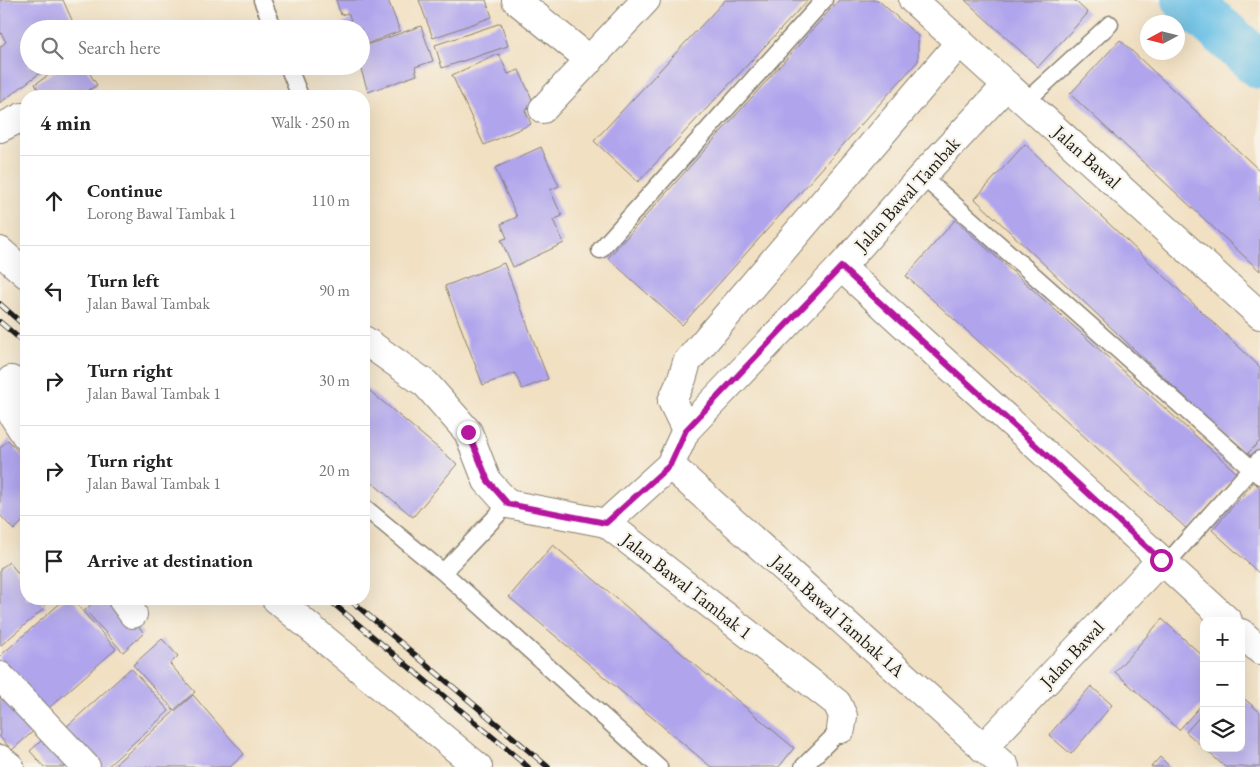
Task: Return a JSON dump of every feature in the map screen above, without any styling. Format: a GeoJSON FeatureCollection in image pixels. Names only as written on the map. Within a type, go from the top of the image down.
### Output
{"type":"FeatureCollection","features":[{"type":"Feature","properties":{"kind":"street"},"geometry":{"type":"LineString","coordinates":[[516,0],[590,60]]}},
{"type":"Feature","properties":{"kind":"street"},"geometry":{"type":"LineString","coordinates":[[544,109],[646,0]]}},
{"type":"Feature","properties":{"kind":"street","name":"Jalan Bawal"},"geometry":{"type":"LineString","coordinates":[[913,0],[1260,314]]}},
{"type":"Feature","properties":{"kind":"street"},"geometry":{"type":"LineString","coordinates":[[686,430],[672,401],[687,362],[960,42]]}},
{"type":"Feature","properties":{"kind":"street","name":"Jalan Bawal Tambak"},"geometry":{"type":"LineString","coordinates":[[606,523],[670,465],[686,430],[841,267],[922,176],[1016,93]]}},
{"type":"Feature","properties":{"kind":"street"},"geometry":{"type":"LineString","coordinates":[[0,128],[20,117]]}},
{"type":"Feature","properties":{"kind":"street"},"geometry":{"type":"LineString","coordinates":[[0,251],[20,269]]}},
{"type":"Feature","properties":{"kind":"street"},"geometry":{"type":"LineString","coordinates":[[841,267],[1224,617]]}},
{"type":"Feature","properties":{"kind":"street"},"geometry":{"type":"LineString","coordinates":[[370,344],[426,384],[468,432],[488,481],[508,504]]}},
{"type":"Feature","properties":{"kind":"street"},"geometry":{"type":"LineString","coordinates":[[13,380],[12,414],[20,427]]}},
{"type":"Feature","properties":{"kind":"street","name":"Jalan Bawal Tambak 1A"},"geometry":{"type":"LineString","coordinates":[[670,465],[1005,767]]}},
{"type":"Feature","properties":{"kind":"street","name":"Jalan Bawal Tambak 1"},"geometry":{"type":"LineString","coordinates":[[508,504],[606,523],[837,703],[842,716],[841,729]]}},
{"type":"Feature","properties":{"kind":"street","name":"Jalan Bawal"},"geometry":{"type":"LineString","coordinates":[[983,748],[1164,562]]}},
{"type":"Feature","properties":{"kind":"street"},"geometry":{"type":"LineString","coordinates":[[283,605],[478,767]]}},
{"type":"Feature","properties":{"kind":"street"},"geometry":{"type":"LineString","coordinates":[[1245,637],[1260,650]]}},
{"type":"Feature","properties":{"kind":"street"},"geometry":{"type":"LineString","coordinates":[[0,676],[86,767]]}},
{"type":"Feature","properties":{"kind":"street"},"geometry":{"type":"LineString","coordinates":[[0,759],[10,767]]}},
{"type":"Feature","properties":{"kind":"lane"},"geometry":{"type":"LineString","coordinates":[[262,0],[270,20]]}},
{"type":"Feature","properties":{"kind":"lane"},"geometry":{"type":"LineString","coordinates":[[600,250],[824,0]]}},
{"type":"Feature","properties":{"kind":"lane"},"geometry":{"type":"LineString","coordinates":[[1016,93],[1110,24]]}},
{"type":"Feature","properties":{"kind":"lane"},"geometry":{"type":"LineString","coordinates":[[292,75],[298,90]]}},
{"type":"Feature","properties":{"kind":"lane"},"geometry":{"type":"LineString","coordinates":[[922,176],[1257,468],[1164,562]]}},
{"type":"Feature","properties":{"kind":"lane"},"geometry":{"type":"LineString","coordinates":[[443,572],[508,504]]}},
{"type":"Feature","properties":{"kind":"lane"},"geometry":{"type":"LineString","coordinates":[[370,512],[443,572],[659,767]]}},
{"type":"Feature","properties":{"kind":"lane"},"geometry":{"type":"LineString","coordinates":[[803,767],[841,729]]}},
{"type":"Feature","properties":{"kind":"building"},"geometry":{"type":"Polygon","coordinates":[[[0,0],[63,0],[72,20],[20,20],[20,75],[37,75],[0,103],[0,47],[6,42],[0,31],[0,0]]]}},
{"type":"Feature","properties":{"kind":"building"},"geometry":{"type":"Polygon","coordinates":[[[336,0],[388,0],[400,31],[370,43],[370,20],[351,20],[348,13],[341,15],[336,0]]]}},
{"type":"Feature","properties":{"kind":"building"},"geometry":{"type":"Polygon","coordinates":[[[419,0],[486,0],[492,17],[433,38],[419,0]]]}},
{"type":"Feature","properties":{"kind":"building"},"geometry":{"type":"Polygon","coordinates":[[[725,0],[808,0],[638,182],[594,141],[725,0]]]}},
{"type":"Feature","properties":{"kind":"building"},"geometry":{"type":"Polygon","coordinates":[[[839,0],[878,0],[918,36],[918,61],[682,325],[608,258],[839,0]]]}},
{"type":"Feature","properties":{"kind":"building"},"geometry":{"type":"Polygon","coordinates":[[[965,0],[1074,0],[1088,13],[1038,67],[965,0]]]}},
{"type":"Feature","properties":{"kind":"building"},"geometry":{"type":"Polygon","coordinates":[[[501,23],[508,46],[442,68],[435,45],[501,23]]]}},
{"type":"Feature","properties":{"kind":"building"},"geometry":{"type":"Polygon","coordinates":[[[421,26],[433,61],[415,67],[417,75],[370,91],[367,90],[363,75],[370,75],[370,44],[421,26]]]}},
{"type":"Feature","properties":{"kind":"building"},"geometry":{"type":"Polygon","coordinates":[[[1120,40],[1260,171],[1260,271],[1070,94],[1120,40]]]}},
{"type":"Feature","properties":{"kind":"building"},"geometry":{"type":"Polygon","coordinates":[[[499,54],[508,74],[519,70],[535,106],[525,110],[531,124],[484,145],[452,75],[499,54]]]}},
{"type":"Feature","properties":{"kind":"building"},"geometry":{"type":"Polygon","coordinates":[[[49,75],[91,75],[97,85],[89,90],[38,90],[35,84],[49,75]]]}},
{"type":"Feature","properties":{"kind":"building"},"geometry":{"type":"Polygon","coordinates":[[[1025,144],[1260,367],[1260,441],[1246,455],[975,199],[1025,144]]]}},
{"type":"Feature","properties":{"kind":"building"},"geometry":{"type":"Polygon","coordinates":[[[541,147],[559,186],[550,190],[562,216],[553,220],[564,243],[513,267],[501,240],[507,238],[501,224],[517,217],[495,168],[541,147]]]}},
{"type":"Feature","properties":{"kind":"building"},"geometry":{"type":"Polygon","coordinates":[[[955,220],[1237,473],[1187,529],[906,276],[955,220]]]}},
{"type":"Feature","properties":{"kind":"building"},"geometry":{"type":"Polygon","coordinates":[[[504,263],[548,379],[522,389],[515,373],[483,385],[445,286],[504,263]]]}},
{"type":"Feature","properties":{"kind":"building"},"geometry":{"type":"Polygon","coordinates":[[[370,391],[457,464],[413,517],[370,481],[370,391]]]}},
{"type":"Feature","properties":{"kind":"building"},"geometry":{"type":"Polygon","coordinates":[[[8,440],[20,453],[20,524],[14,530],[0,515],[0,448],[8,440]]]}},
{"type":"Feature","properties":{"kind":"building"},"geometry":{"type":"Polygon","coordinates":[[[1254,482],[1260,488],[1260,574],[1212,530],[1254,482]]]}},
{"type":"Feature","properties":{"kind":"building"},"geometry":{"type":"Polygon","coordinates":[[[553,545],[794,748],[779,767],[711,767],[509,597],[553,545]]]}},
{"type":"Feature","properties":{"kind":"building"},"geometry":{"type":"Polygon","coordinates":[[[9,562],[20,576],[20,605],[44,605],[46,607],[0,646],[0,569],[9,562]]]}},
{"type":"Feature","properties":{"kind":"building"},"geometry":{"type":"Polygon","coordinates":[[[58,605],[77,605],[116,649],[43,713],[0,664],[0,656],[58,605]]]}},
{"type":"Feature","properties":{"kind":"building"},"geometry":{"type":"Polygon","coordinates":[[[90,605],[119,605],[144,633],[123,652],[85,610],[90,605]]]}},
{"type":"Feature","properties":{"kind":"building"},"geometry":{"type":"Polygon","coordinates":[[[1162,619],[1200,653],[1200,706],[1179,730],[1115,672],[1162,619]]]}},
{"type":"Feature","properties":{"kind":"building"},"geometry":{"type":"Polygon","coordinates":[[[162,639],[178,656],[170,664],[195,692],[174,710],[133,665],[162,639]]]}},
{"type":"Feature","properties":{"kind":"building"},"geometry":{"type":"Polygon","coordinates":[[[131,668],[169,711],[107,767],[98,767],[64,729],[131,668]]]}},
{"type":"Feature","properties":{"kind":"building"},"geometry":{"type":"Polygon","coordinates":[[[1091,686],[1112,705],[1071,754],[1049,735],[1091,686]]]}},
{"type":"Feature","properties":{"kind":"building"},"geometry":{"type":"Polygon","coordinates":[[[0,687],[37,728],[12,750],[0,737],[0,687]]]}},
{"type":"Feature","properties":{"kind":"building"},"geometry":{"type":"Polygon","coordinates":[[[193,695],[244,754],[230,767],[112,767],[193,695]]]}},
{"type":"Feature","properties":{"kind":"building"},"geometry":{"type":"Polygon","coordinates":[[[1245,699],[1260,712],[1260,767],[1225,767],[1208,752],[1245,752],[1245,699]]]}},
{"type":"Feature","properties":{"kind":"building"},"geometry":{"type":"Polygon","coordinates":[[[1200,716],[1200,744],[1186,732],[1200,716]]]}},
{"type":"Feature","properties":{"kind":"building"},"geometry":{"type":"Polygon","coordinates":[[[51,732],[82,767],[44,767],[30,751],[51,732]]]}},
{"type":"Feature","properties":{"kind":"building"},"geometry":{"type":"Polygon","coordinates":[[[1160,757],[1170,767],[1151,767],[1160,757]]]}},
{"type":"Feature","properties":{"kind":"waterway"},"geometry":{"type":"LineString","coordinates":[[1186,0],[1260,65]]}},
{"type":"Feature","properties":{"kind":"railway"},"geometry":{"type":"LineString","coordinates":[[0,304],[20,322]]}},
{"type":"Feature","properties":{"kind":"railway"},"geometry":{"type":"LineString","coordinates":[[0,322],[20,339]]}},
{"type":"Feature","properties":{"kind":"railway"},"geometry":{"type":"LineString","coordinates":[[335,605],[528,767]]}},
{"type":"Feature","properties":{"kind":"railway"},"geometry":{"type":"LineString","coordinates":[[356,605],[548,767]]}},
{"type":"Feature","properties":{"kind":"route"},"geometry":{"type":"LineString","coordinates":[[468,432],[488,481],[508,504],[606,523],[670,465],[686,430],[841,267],[1161,560]]}}]}
